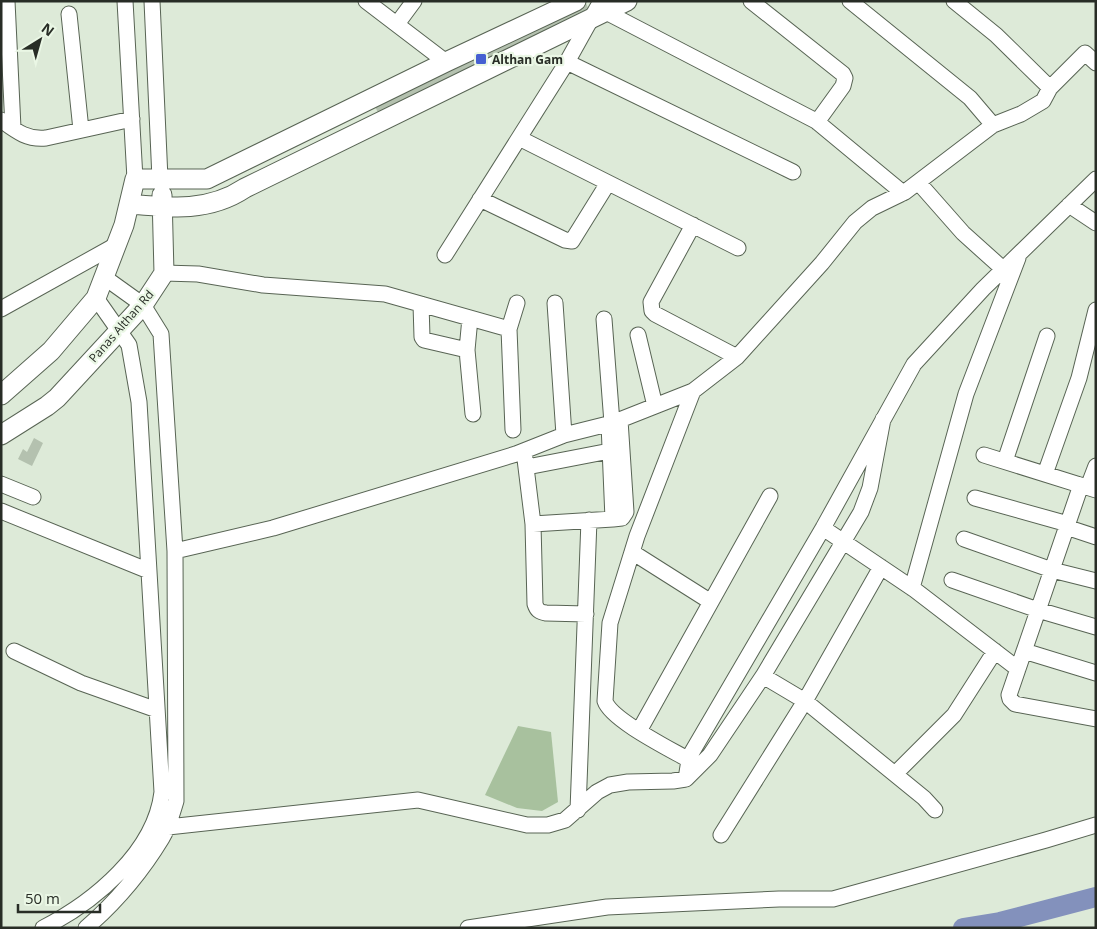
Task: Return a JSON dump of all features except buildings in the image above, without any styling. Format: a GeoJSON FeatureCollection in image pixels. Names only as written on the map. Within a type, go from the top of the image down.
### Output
{"type":"FeatureCollection","features":[{"type":"Feature","properties":{"kind":"main road"},"geometry":{"type":"LineString","coordinates":[[1,395],[51,351],[96,298],[130,204],[135,179],[207,179],[446,62],[576,1]]}},
{"type":"Feature","properties":{"kind":"main road"},"geometry":{"type":"LineString","coordinates":[[130,204],[176,209],[219,202],[599,10],[627,1]]}},
{"type":"Feature","properties":{"kind":"main road"},"geometry":{"type":"LineString","coordinates":[[160,179],[163,208],[164,273]]}},
{"type":"Feature","properties":{"kind":"main road","name":"Panas Althan Rd"},"geometry":{"type":"LineString","coordinates":[[1,435],[57,398],[143,305],[164,273]]}},
{"type":"Feature","properties":{"kind":"street"},"geometry":{"type":"LineString","coordinates":[[7,1],[7,124],[35,140],[132,119]]}},
{"type":"Feature","properties":{"kind":"street"},"geometry":{"type":"LineString","coordinates":[[125,1],[135,179]]}},
{"type":"Feature","properties":{"kind":"street"},"geometry":{"type":"LineString","coordinates":[[152,1],[160,179]]}},
{"type":"Feature","properties":{"kind":"street"},"geometry":{"type":"LineString","coordinates":[[366,1],[446,62]]}},
{"type":"Feature","properties":{"kind":"street"},"geometry":{"type":"LineString","coordinates":[[397,24],[414,1]]}},
{"type":"Feature","properties":{"kind":"street"},"geometry":{"type":"LineString","coordinates":[[750,1],[843,74],[845,78],[843,86],[817,122]]}},
{"type":"Feature","properties":{"kind":"street"},"geometry":{"type":"LineString","coordinates":[[850,1],[970,98],[993,125]]}},
{"type":"Feature","properties":{"kind":"street"},"geometry":{"type":"LineString","coordinates":[[964,4],[1050,88]]}},
{"type":"Feature","properties":{"kind":"street"},"geometry":{"type":"LineString","coordinates":[[445,254],[599,10],[817,122],[902,193]]}},
{"type":"Feature","properties":{"kind":"street"},"geometry":{"type":"LineString","coordinates":[[69,14],[81,130]]}},
{"type":"Feature","properties":{"kind":"street"},"geometry":{"type":"LineString","coordinates":[[175,551],[273,528],[524,452],[564,435],[614,423],[693,391],[737,358],[822,263],[855,222],[872,208],[902,193],[993,125],[1021,114],[1043,101],[1050,88],[1085,53],[1096,63]]}},
{"type":"Feature","properties":{"kind":"street"},"geometry":{"type":"LineString","coordinates":[[567,62],[793,172]]}},
{"type":"Feature","properties":{"kind":"street"},"geometry":{"type":"LineString","coordinates":[[519,138],[738,248]]}},
{"type":"Feature","properties":{"kind":"street"},"geometry":{"type":"LineString","coordinates":[[686,779],[689,760],[823,528],[914,364],[1003,269],[1096,179]]}},
{"type":"Feature","properties":{"kind":"street"},"geometry":{"type":"LineString","coordinates":[[918,182],[963,233],[1003,269]]}},
{"type":"Feature","properties":{"kind":"street"},"geometry":{"type":"LineString","coordinates":[[480,200],[565,240],[572,240],[608,183]]}},
{"type":"Feature","properties":{"kind":"street"},"geometry":{"type":"LineString","coordinates":[[1069,205],[1096,223]]}},
{"type":"Feature","properties":{"kind":"street"},"geometry":{"type":"LineString","coordinates":[[693,225],[651,302],[652,311],[737,358]]}},
{"type":"Feature","properties":{"kind":"street"},"geometry":{"type":"LineString","coordinates":[[1,308],[116,245]]}},
{"type":"Feature","properties":{"kind":"street"},"geometry":{"type":"LineString","coordinates":[[912,588],[966,394],[1020,252]]}},
{"type":"Feature","properties":{"kind":"street"},"geometry":{"type":"LineString","coordinates":[[164,273],[198,274],[263,285],[385,294],[509,329]]}},
{"type":"Feature","properties":{"kind":"street"},"geometry":{"type":"LineString","coordinates":[[86,928],[140,870],[163,837],[176,801],[175,551],[161,334],[143,305],[104,277]]}},
{"type":"Feature","properties":{"kind":"street"},"geometry":{"type":"LineString","coordinates":[[43,928],[68,915],[103,888],[138,851],[154,824],[160,807],[162,792],[139,402],[129,345],[120,329],[96,298]]}},
{"type":"Feature","properties":{"kind":"street"},"geometry":{"type":"LineString","coordinates":[[513,430],[509,329],[517,303]]}},
{"type":"Feature","properties":{"kind":"street"},"geometry":{"type":"LineString","coordinates":[[555,303],[564,435]]}},
{"type":"Feature","properties":{"kind":"street"},"geometry":{"type":"LineString","coordinates":[[421,304],[422,337],[424,340],[467,350]]}},
{"type":"Feature","properties":{"kind":"street"},"geometry":{"type":"LineString","coordinates":[[1046,474],[1079,378],[1096,310]]}},
{"type":"Feature","properties":{"kind":"street"},"geometry":{"type":"LineString","coordinates":[[470,318],[467,350],[474,414]]}},
{"type":"Feature","properties":{"kind":"street"},"geometry":{"type":"LineString","coordinates":[[533,524],[622,518],[626,512],[616,450],[604,319]]}},
{"type":"Feature","properties":{"kind":"street"},"geometry":{"type":"LineString","coordinates":[[638,335],[655,406]]}},
{"type":"Feature","properties":{"kind":"street"},"geometry":{"type":"LineString","coordinates":[[1005,461],[1047,336]]}},
{"type":"Feature","properties":{"kind":"street"},"geometry":{"type":"LineString","coordinates":[[689,760],[638,731],[610,711],[605,701],[610,623],[632,552],[693,391]]}},
{"type":"Feature","properties":{"kind":"street"},"geometry":{"type":"LineString","coordinates":[[168,827],[409,801],[428,802],[537,826],[565,820],[598,792],[610,785],[628,782],[686,779],[710,755],[763,676],[844,542],[866,500],[883,419]]}},
{"type":"Feature","properties":{"kind":"street"},"geometry":{"type":"LineString","coordinates":[[527,467],[616,450]]}},
{"type":"Feature","properties":{"kind":"street"},"geometry":{"type":"LineString","coordinates":[[524,452],[533,524],[537,609],[546,613],[586,614]]}},
{"type":"Feature","properties":{"kind":"street"},"geometry":{"type":"LineString","coordinates":[[984,455],[1088,487]]}},
{"type":"Feature","properties":{"kind":"street"},"geometry":{"type":"LineString","coordinates":[[1096,466],[1088,487],[1067,526],[1009,695],[1012,702],[1096,719]]}},
{"type":"Feature","properties":{"kind":"street"},"geometry":{"type":"LineString","coordinates":[[1,484],[33,497]]}},
{"type":"Feature","properties":{"kind":"street"},"geometry":{"type":"LineString","coordinates":[[638,731],[770,496]]}},
{"type":"Feature","properties":{"kind":"street"},"geometry":{"type":"LineString","coordinates":[[975,498],[1067,526],[1096,537]]}},
{"type":"Feature","properties":{"kind":"street"},"geometry":{"type":"LineString","coordinates":[[1,511],[149,571]]}},
{"type":"Feature","properties":{"kind":"street"},"geometry":{"type":"LineString","coordinates":[[578,810],[590,520]]}},
{"type":"Feature","properties":{"kind":"street"},"geometry":{"type":"LineString","coordinates":[[823,528],[912,588],[1018,669]]}},
{"type":"Feature","properties":{"kind":"street"},"geometry":{"type":"LineString","coordinates":[[964,539],[1052,570],[1096,581]]}},
{"type":"Feature","properties":{"kind":"street"},"geometry":{"type":"LineString","coordinates":[[632,552],[711,602]]}},
{"type":"Feature","properties":{"kind":"street"},"geometry":{"type":"LineString","coordinates":[[721,835],[805,701],[881,567]]}},
{"type":"Feature","properties":{"kind":"street"},"geometry":{"type":"LineString","coordinates":[[952,580],[1038,610],[1096,627]]}},
{"type":"Feature","properties":{"kind":"street"},"geometry":{"type":"LineString","coordinates":[[14,651],[81,683],[157,710]]}},
{"type":"Feature","properties":{"kind":"street"},"geometry":{"type":"LineString","coordinates":[[895,774],[954,715],[994,651]]}},
{"type":"Feature","properties":{"kind":"street"},"geometry":{"type":"LineString","coordinates":[[1024,651],[1096,673]]}},
{"type":"Feature","properties":{"kind":"street"},"geometry":{"type":"LineString","coordinates":[[763,676],[805,701],[924,798],[935,810]]}},
{"type":"Feature","properties":{"kind":"street"},"geometry":{"type":"LineString","coordinates":[[468,928],[607,907],[779,899],[833,899],[1096,825]]}},
{"type":"Feature","properties":{"kind":"green space"},"geometry":{"type":"Polygon","coordinates":[[[518,726],[551,732],[558,802],[542,811],[517,808],[485,795],[518,726]]]}},
{"type":"Feature","properties":{"kind":"waterway"},"geometry":{"type":"LineString","coordinates":[[963,928],[1000,922],[1096,897]]}},
{"type":"Feature","properties":{"kind":"place","name":"Althan Gam"},"geometry":{"type":"Point","coordinates":[481,59]}}]}
